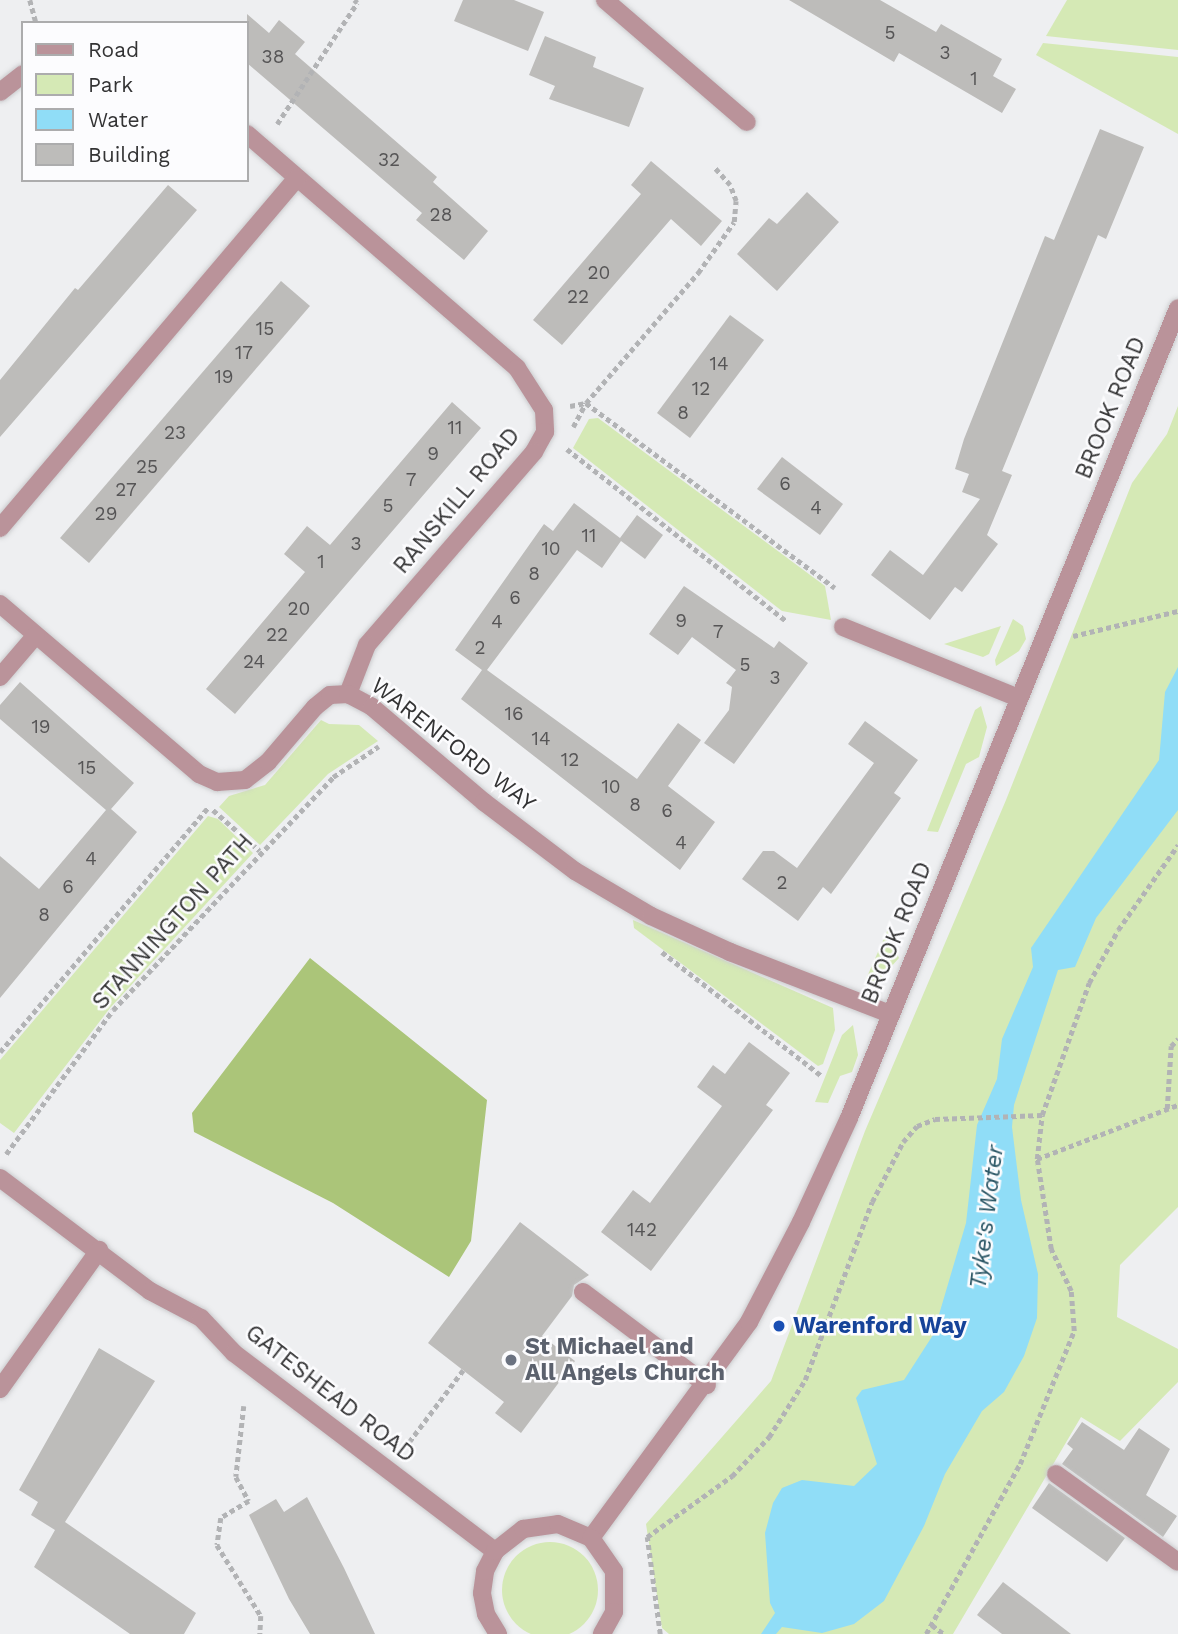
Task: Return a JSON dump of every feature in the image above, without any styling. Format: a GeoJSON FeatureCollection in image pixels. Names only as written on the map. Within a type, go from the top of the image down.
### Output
{"type":"FeatureCollection","features":[{"type":"Feature","properties":{"kind":"street"},"geometry":{"type":"LineString","coordinates":[[605,0],[747,122]]}},
{"type":"Feature","properties":{"kind":"street"},"geometry":{"type":"LineString","coordinates":[[0,92],[21,76]]}},
{"type":"Feature","properties":{"kind":"street"},"geometry":{"type":"LineString","coordinates":[[248,135],[517,368],[544,410]]}},
{"type":"Feature","properties":{"kind":"street"},"geometry":{"type":"LineString","coordinates":[[0,528],[297,178]]}},
{"type":"Feature","properties":{"kind":"street","name":"BROOK ROAD"},"geometry":{"type":"LineString","coordinates":[[591,1538],[644,1461],[707,1385],[782,1262],[849,1118],[1178,308]]}},
{"type":"Feature","properties":{"kind":"street","name":"RANSKILL ROAD"},"geometry":{"type":"LineString","coordinates":[[348,694],[367,645],[534,452],[545,432],[544,410]]}},
{"type":"Feature","properties":{"kind":"street"},"geometry":{"type":"LineString","coordinates":[[0,604],[199,774],[217,782]]}},
{"type":"Feature","properties":{"kind":"street"},"geometry":{"type":"LineString","coordinates":[[843,627],[1019,698]]}},
{"type":"Feature","properties":{"kind":"street"},"geometry":{"type":"LineString","coordinates":[[0,677],[36,635]]}},
{"type":"Feature","properties":{"kind":"street","name":"WARENFORD WAY"},"geometry":{"type":"LineString","coordinates":[[217,782],[245,780],[268,762],[315,707],[330,695],[348,694],[400,731],[575,871],[651,916],[730,952],[890,1013]]}},
{"type":"Feature","properties":{"kind":"street","name":"GATESHEAD ROAD"},"geometry":{"type":"LineString","coordinates":[[0,1178],[150,1291],[201,1318],[250,1366],[495,1551]]}},
{"type":"Feature","properties":{"kind":"street"},"geometry":{"type":"LineString","coordinates":[[0,1389],[99,1250]]}},
{"type":"Feature","properties":{"kind":"street"},"geometry":{"type":"LineString","coordinates":[[583,1292],[707,1385]]}},
{"type":"Feature","properties":{"kind":"street"},"geometry":{"type":"LineString","coordinates":[[1056,1474],[1178,1562]]}},
{"type":"Feature","properties":{"kind":"street"},"geometry":{"type":"LineString","coordinates":[[498,1634],[486,1614],[482,1593],[495,1551],[523,1529],[540,1524],[567,1526],[591,1538],[605,1552],[618,1592],[605,1633]]}},
{"type":"Feature","properties":{"kind":"path"},"geometry":{"type":"LineString","coordinates":[[30,0],[35,21]]}},
{"type":"Feature","properties":{"kind":"path"},"geometry":{"type":"LineString","coordinates":[[261,146],[357,3],[354,0]]}},
{"type":"Feature","properties":{"kind":"path"},"geometry":{"type":"LineString","coordinates":[[569,435],[586,403],[698,273],[734,222],[736,201],[730,186],[713,166]]}},
{"type":"Feature","properties":{"kind":"path"},"geometry":{"type":"LineString","coordinates":[[544,410],[586,403],[835,588]]}},
{"type":"Feature","properties":{"kind":"path"},"geometry":{"type":"LineString","coordinates":[[563,445],[786,621]]}},
{"type":"Feature","properties":{"kind":"path"},"geometry":{"type":"LineString","coordinates":[[1040,646],[1178,611]]}},
{"type":"Feature","properties":{"kind":"path","name":"STANNINGTON PATH"},"geometry":{"type":"LineString","coordinates":[[0,1163],[113,1010],[260,851],[333,777],[400,731]]}},
{"type":"Feature","properties":{"kind":"path","name":"STANNINGTON PATH"},"geometry":{"type":"LineString","coordinates":[[0,1052],[209,807],[217,782]]}},
{"type":"Feature","properties":{"kind":"path"},"geometry":{"type":"LineString","coordinates":[[209,807],[260,851]]}},
{"type":"Feature","properties":{"kind":"path"},"geometry":{"type":"LineString","coordinates":[[926,1634],[1020,1464],[1074,1331],[1071,1291],[1051,1250],[1037,1159],[1042,1115],[1089,983],[1118,930],[1178,845]]}},
{"type":"Feature","properties":{"kind":"path"},"geometry":{"type":"LineString","coordinates":[[658,950],[822,1076]]}},
{"type":"Feature","properties":{"kind":"path"},"geometry":{"type":"LineString","coordinates":[[1167,1109],[1171,1046],[1178,1039]]}},
{"type":"Feature","properties":{"kind":"path"},"geometry":{"type":"LineString","coordinates":[[1037,1159],[1178,1105]]}},
{"type":"Feature","properties":{"kind":"path"},"geometry":{"type":"LineString","coordinates":[[660,1634],[647,1537],[732,1476],[769,1437],[805,1380],[872,1202],[903,1142],[917,1126],[935,1119],[1042,1115]]}},
{"type":"Feature","properties":{"kind":"path"},"geometry":{"type":"LineString","coordinates":[[409,1441],[463,1370]]}},
{"type":"Feature","properties":{"kind":"path"},"geometry":{"type":"LineString","coordinates":[[244,1406],[236,1477],[249,1501],[220,1518],[217,1545],[261,1616],[260,1634]]}},
{"type":"Feature","properties":{"kind":"path"},"geometry":{"type":"LineString","coordinates":[[932,1625],[944,1634]]}},
{"type":"Feature","properties":{"kind":"green space"},"geometry":{"type":"Polygon","coordinates":[[[1067,0],[1178,0],[1178,50],[1046,36],[1067,0]]]}},
{"type":"Feature","properties":{"kind":"green space"},"geometry":{"type":"Polygon","coordinates":[[[1043,43],[1178,57],[1178,134],[1036,55],[1043,43]]]}},
{"type":"Feature","properties":{"kind":"green space"},"geometry":{"type":"Polygon","coordinates":[[[1178,406],[1178,1207],[1120,1265],[1117,1317],[1178,1349],[1178,1382],[1120,1441],[1081,1417],[953,1634],[669,1634],[662,1628],[646,1524],[771,1381],[865,1131],[1006,800],[1132,483],[1167,434],[1178,406]]]}},
{"type":"Feature","properties":{"kind":"green space"},"geometry":{"type":"Polygon","coordinates":[[[598,418],[825,586],[831,620],[782,611],[573,448],[589,419],[598,418]]]}},
{"type":"Feature","properties":{"kind":"green space"},"geometry":{"type":"Polygon","coordinates":[[[1013,619],[1023,626],[1026,639],[1019,651],[996,666],[995,660],[1013,619]]]}},
{"type":"Feature","properties":{"kind":"green space"},"geometry":{"type":"Polygon","coordinates":[[[1001,626],[989,654],[983,657],[944,644],[1001,626]]]}},
{"type":"Feature","properties":{"kind":"green space"},"geometry":{"type":"Polygon","coordinates":[[[981,706],[987,727],[979,757],[966,764],[938,832],[927,831],[975,710],[981,706]]]}},
{"type":"Feature","properties":{"kind":"green space"},"geometry":{"type":"Polygon","coordinates":[[[321,720],[329,724],[359,725],[378,741],[328,774],[260,845],[219,807],[229,796],[265,785],[321,720]]]}},
{"type":"Feature","properties":{"kind":"green space"},"geometry":{"type":"Polygon","coordinates":[[[208,816],[218,819],[253,853],[110,1008],[14,1133],[0,1123],[0,1060],[208,816]]]}},
{"type":"Feature","properties":{"kind":"green space"},"geometry":{"type":"Polygon","coordinates":[[[633,920],[833,1008],[835,1030],[823,1064],[818,1066],[634,928],[633,920]]]}},
{"type":"Feature","properties":{"kind":"green space"},"geometry":{"type":"Polygon","coordinates":[[[889,927],[897,935],[893,945],[899,958],[880,979],[870,983],[866,979],[889,927]]]}},
{"type":"Feature","properties":{"kind":"green space"},"geometry":{"type":"Polygon","coordinates":[[[310,958],[487,1100],[471,1241],[449,1277],[333,1203],[194,1132],[192,1113],[310,958]]]}},
{"type":"Feature","properties":{"kind":"green space"},"geometry":{"type":"Polygon","coordinates":[[[853,1025],[858,1055],[852,1072],[840,1076],[828,1103],[815,1102],[842,1035],[853,1025]]]}},
{"type":"Feature","properties":{"kind":"green space"},"geometry":{"type":"Polygon","coordinates":[[[541,1543],[559,1543],[577,1550],[590,1563],[597,1581],[597,1599],[590,1617],[577,1630],[565,1635],[535,1635],[523,1630],[510,1617],[503,1599],[503,1581],[510,1563],[523,1550],[541,1543]]]}},
{"type":"Feature","properties":{"kind":"water","name":"Tyke's Water"},"geometry":{"type":"Polygon","coordinates":[[[1178,667],[1178,810],[1096,918],[1075,967],[1058,970],[1014,1105],[1012,1127],[1021,1200],[1038,1274],[1037,1318],[1024,1356],[1004,1392],[982,1411],[945,1474],[924,1526],[884,1601],[854,1624],[822,1633],[782,1627],[776,1634],[761,1634],[775,1613],[770,1603],[765,1533],[773,1503],[782,1488],[802,1480],[854,1486],[877,1464],[856,1398],[862,1390],[904,1380],[933,1335],[966,1223],[977,1125],[997,1079],[1002,1039],[1033,967],[1031,948],[1159,760],[1165,692],[1178,667]]]}},
{"type":"Feature","properties":{"kind":"building"},"geometry":{"type":"Polygon","coordinates":[[[463,0],[514,0],[544,12],[528,51],[454,21],[463,0]]]}},
{"type":"Feature","properties":{"kind":"building"},"geometry":{"type":"Polygon","coordinates":[[[789,0],[880,0],[936,32],[941,24],[1002,59],[993,76],[1016,89],[1002,113],[899,53],[894,62],[789,0]]]}},
{"type":"Feature","properties":{"kind":"building"},"geometry":{"type":"Polygon","coordinates":[[[247,14],[269,33],[279,20],[305,42],[295,54],[437,177],[433,182],[488,231],[464,260],[416,220],[422,213],[248,64],[247,14]]]}},
{"type":"Feature","properties":{"kind":"building"},"geometry":{"type":"Polygon","coordinates":[[[545,36],[596,57],[593,67],[644,88],[629,127],[549,99],[555,86],[529,75],[545,36]]]}},
{"type":"Feature","properties":{"kind":"building"},"geometry":{"type":"Polygon","coordinates":[[[1100,129],[1144,147],[1106,239],[1098,235],[1002,471],[1012,475],[987,535],[998,544],[962,592],[955,587],[930,620],[871,575],[890,550],[923,575],[980,499],[962,492],[969,474],[955,469],[964,439],[1045,236],[1054,240],[1100,129]]]}},
{"type":"Feature","properties":{"kind":"building"},"geometry":{"type":"Polygon","coordinates":[[[651,161],[722,221],[701,246],[671,219],[562,345],[533,320],[641,194],[631,185],[651,161]]]}},
{"type":"Feature","properties":{"kind":"building"},"geometry":{"type":"Polygon","coordinates":[[[168,185],[197,210],[0,437],[0,380],[75,288],[78,290],[168,185]]]}},
{"type":"Feature","properties":{"kind":"building"},"geometry":{"type":"Polygon","coordinates":[[[807,192],[839,222],[777,291],[737,254],[769,218],[777,224],[807,192]]]}},
{"type":"Feature","properties":{"kind":"building"},"geometry":{"type":"Polygon","coordinates":[[[281,281],[310,306],[89,563],[60,538],[281,281]]]}},
{"type":"Feature","properties":{"kind":"building"},"geometry":{"type":"Polygon","coordinates":[[[730,315],[764,340],[690,438],[657,413],[730,315]]]}},
{"type":"Feature","properties":{"kind":"building"},"geometry":{"type":"Polygon","coordinates":[[[452,402],[481,428],[235,714],[206,689],[305,572],[284,554],[307,526],[330,545],[452,402]]]}},
{"type":"Feature","properties":{"kind":"building"},"geometry":{"type":"Polygon","coordinates":[[[782,457],[843,504],[820,535],[757,489],[782,457]]]}},
{"type":"Feature","properties":{"kind":"building"},"geometry":{"type":"Polygon","coordinates":[[[574,503],[620,538],[637,515],[663,535],[645,559],[621,541],[602,568],[577,550],[487,670],[637,779],[678,723],[701,740],[668,786],[715,822],[680,870],[461,699],[482,670],[455,650],[544,524],[553,531],[574,503]]]}},
{"type":"Feature","properties":{"kind":"building"},"geometry":{"type":"Polygon","coordinates":[[[684,586],[774,648],[779,641],[808,663],[734,764],[704,743],[729,710],[732,687],[726,683],[736,670],[692,637],[678,655],[649,634],[684,586]]]}},
{"type":"Feature","properties":{"kind":"building"},"geometry":{"type":"Polygon","coordinates":[[[20,682],[134,783],[111,809],[137,832],[0,998],[0,856],[39,889],[106,810],[0,719],[0,705],[20,682]]]}},
{"type":"Feature","properties":{"kind":"building"},"geometry":{"type":"Polygon","coordinates":[[[865,721],[918,760],[894,793],[901,798],[831,894],[823,887],[798,921],[742,879],[763,851],[774,851],[797,868],[874,763],[848,744],[865,721]]]}},
{"type":"Feature","properties":{"kind":"building"},"geometry":{"type":"Polygon","coordinates":[[[749,1042],[790,1073],[766,1105],[773,1110],[651,1271],[601,1232],[633,1190],[650,1203],[722,1106],[697,1087],[713,1065],[725,1074],[749,1042]]]}},
{"type":"Feature","properties":{"kind":"building","name":"St Michael and All Angels Church"},"geometry":{"type":"Polygon","coordinates":[[[520,1222],[589,1275],[574,1285],[572,1296],[542,1336],[575,1361],[521,1433],[495,1413],[504,1402],[428,1343],[520,1222]]]}},
{"type":"Feature","properties":{"kind":"building"},"geometry":{"type":"Polygon","coordinates":[[[99,1348],[155,1381],[65,1522],[196,1613],[184,1634],[130,1634],[34,1567],[55,1530],[31,1515],[38,1502],[19,1490],[99,1348]]]}},
{"type":"Feature","properties":{"kind":"building"},"geometry":{"type":"Polygon","coordinates":[[[1082,1422],[1124,1450],[1139,1428],[1170,1449],[1146,1495],[1177,1516],[1163,1537],[1062,1464],[1073,1449],[1067,1444],[1082,1422]]]}},
{"type":"Feature","properties":{"kind":"building"},"geometry":{"type":"Polygon","coordinates":[[[1049,1483],[1125,1538],[1107,1562],[1032,1508],[1049,1483]]]}},
{"type":"Feature","properties":{"kind":"building"},"geometry":{"type":"Polygon","coordinates":[[[307,1497],[375,1634],[310,1634],[289,1599],[249,1515],[276,1499],[284,1512],[307,1497]]]}},
{"type":"Feature","properties":{"kind":"building"},"geometry":{"type":"Polygon","coordinates":[[[1003,1582],[1071,1634],[1002,1634],[977,1615],[1003,1582]]]}},
{"type":"Feature","properties":{"kind":"place","name":"Warenford Way"},"geometry":{"type":"Point","coordinates":[779,1326]}},
{"type":"Feature","properties":{"kind":"place","name":"St Michael and All Angels Church"},"geometry":{"type":"Point","coordinates":[511,1360]}}]}
